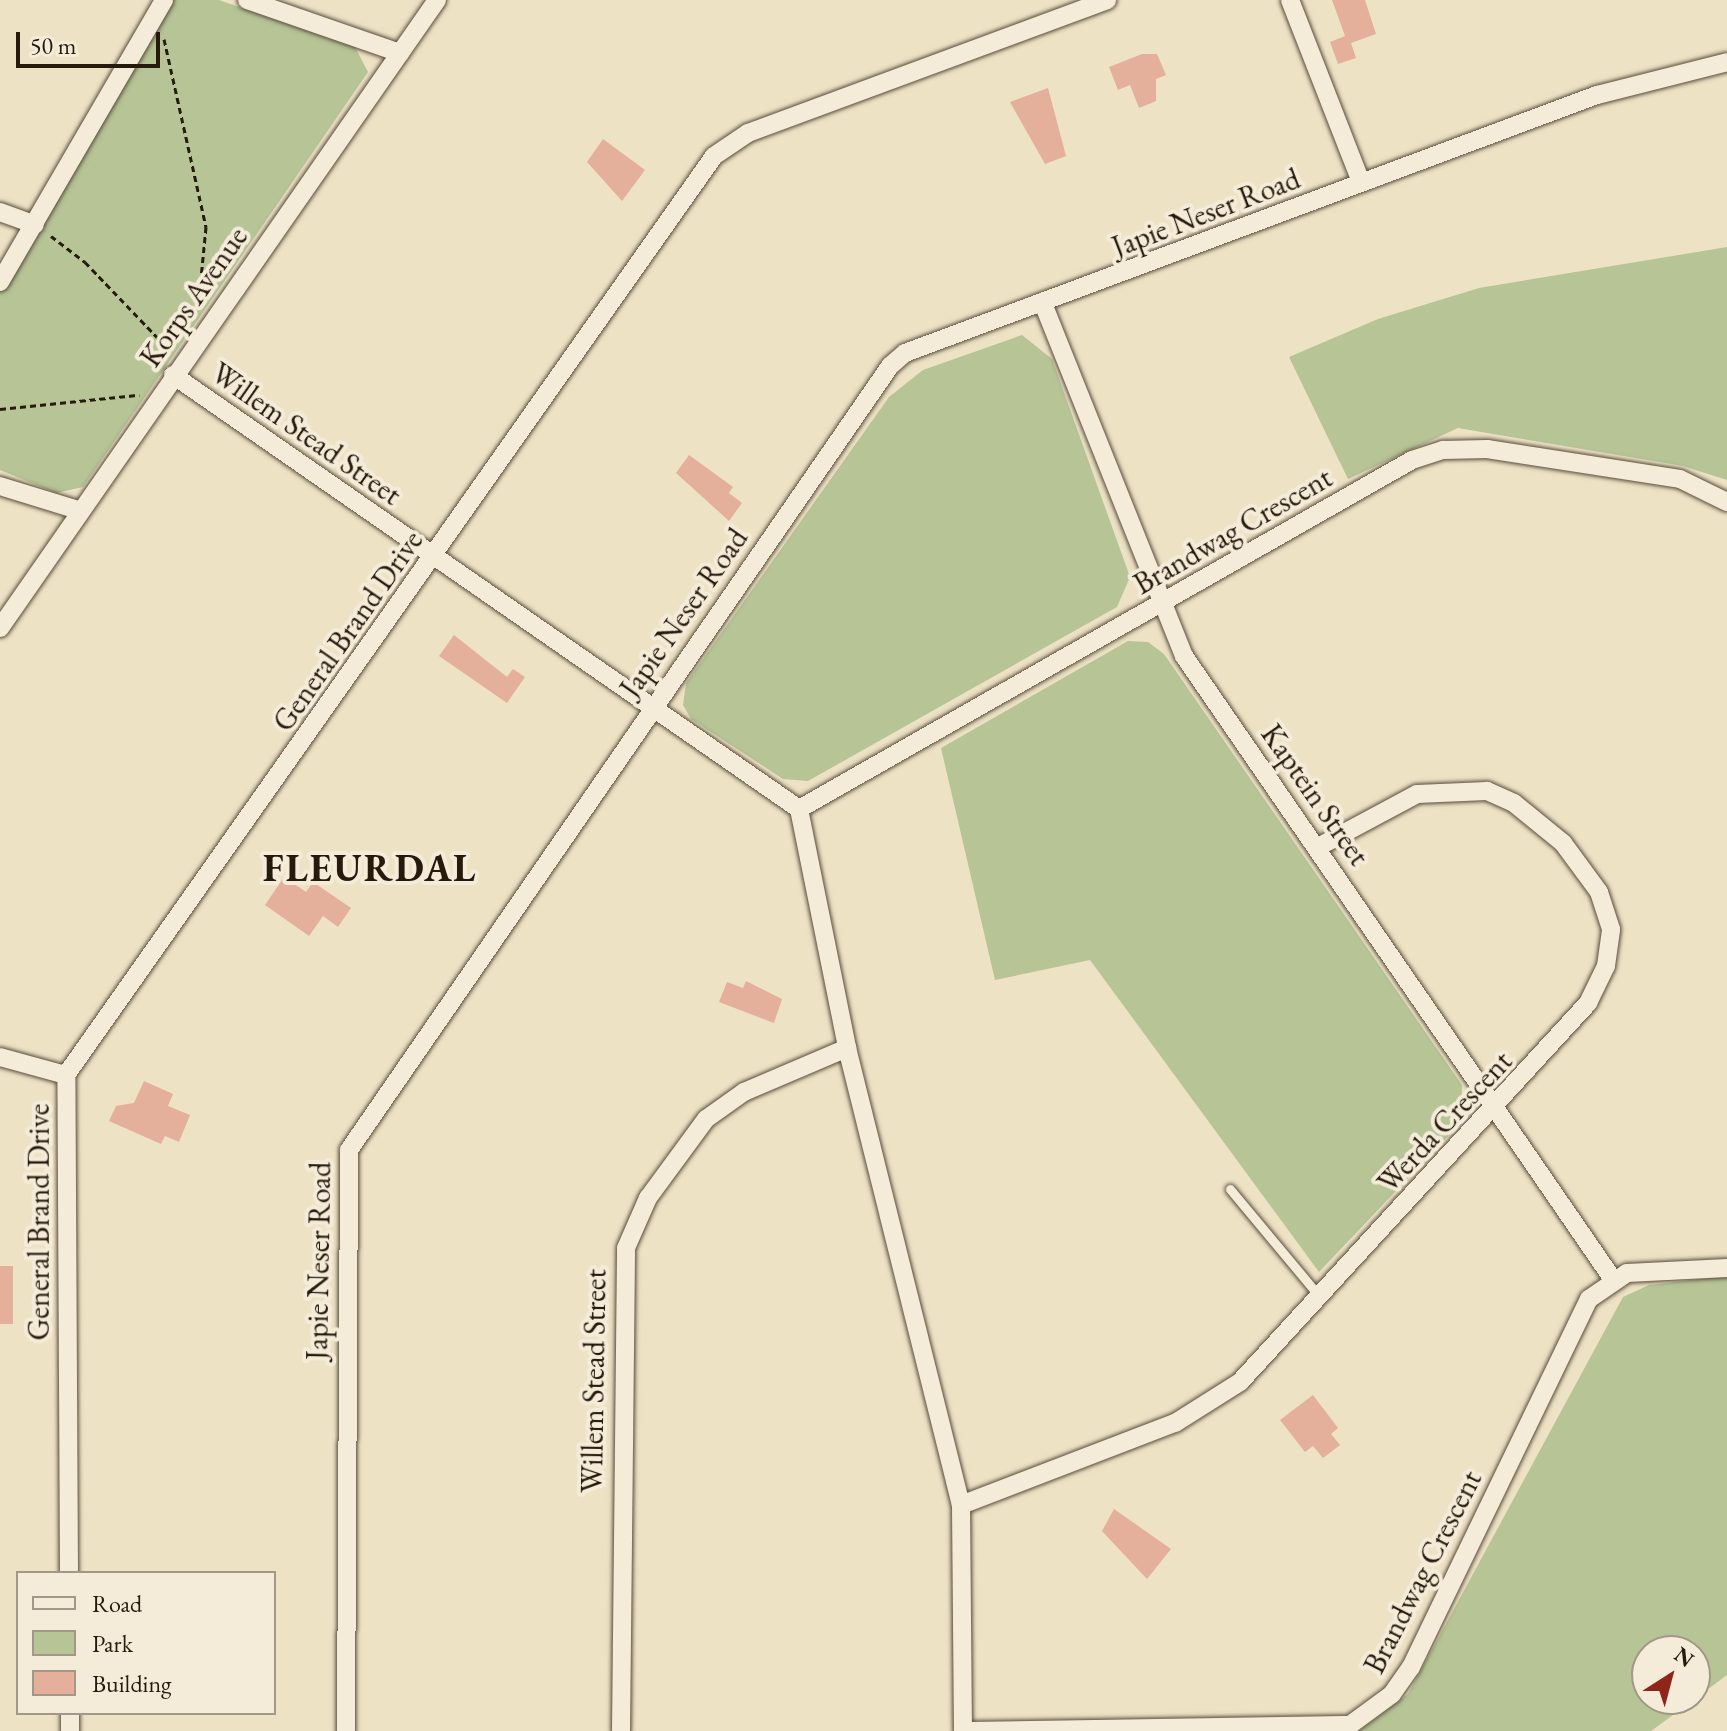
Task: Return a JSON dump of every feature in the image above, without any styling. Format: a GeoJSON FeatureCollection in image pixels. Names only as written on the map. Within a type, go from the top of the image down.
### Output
{"type":"FeatureCollection","features":[{"type":"Feature","properties":{"kind":"street"},"geometry":{"type":"LineString","coordinates":[[0,282],[164,0]]}},
{"type":"Feature","properties":{"kind":"street"},"geometry":{"type":"LineString","coordinates":[[247,0],[400,53]]}},
{"type":"Feature","properties":{"kind":"street","name":"Korps Avenue"},"geometry":{"type":"LineString","coordinates":[[0,628],[78,510],[437,0]]}},
{"type":"Feature","properties":{"kind":"street","name":"General Brand Drive"},"geometry":{"type":"LineString","coordinates":[[69,1571],[66,1075],[434,559],[714,156],[748,133],[1107,0]]}},
{"type":"Feature","properties":{"kind":"street"},"geometry":{"type":"LineString","coordinates":[[1290,0],[1361,182]]}},
{"type":"Feature","properties":{"kind":"street","name":"Japie Neser Road"},"geometry":{"type":"LineString","coordinates":[[346,1731],[349,1150],[890,366],[905,353],[1044,306],[1361,182],[1597,95],[1727,62]]}},
{"type":"Feature","properties":{"kind":"street"},"geometry":{"type":"LineString","coordinates":[[0,212],[35,225]]}},
{"type":"Feature","properties":{"kind":"street","name":"Kaptein Street"},"geometry":{"type":"LineString","coordinates":[[1044,306],[1159,605],[1184,656],[1612,1278]]}},
{"type":"Feature","properties":{"kind":"street","name":"Willem Stead Street"},"geometry":{"type":"LineString","coordinates":[[173,375],[434,559],[654,705],[799,809]]}},
{"type":"Feature","properties":{"kind":"street","name":"Brandwag Crescent"},"geometry":{"type":"LineString","coordinates":[[799,809],[1412,460],[1443,450],[1487,449],[1680,479],[1727,502]]}},
{"type":"Feature","properties":{"kind":"street"},"geometry":{"type":"LineString","coordinates":[[0,486],[78,510]]}},
{"type":"Feature","properties":{"kind":"street","name":"Werda Crescent"},"geometry":{"type":"LineString","coordinates":[[961,1505],[1206,1406],[1322,1300],[1588,1003],[1606,966],[1611,929],[1599,892],[1563,843],[1514,803],[1487,791],[1417,794],[1318,847]]}},
{"type":"Feature","properties":{"kind":"street"},"geometry":{"type":"LineString","coordinates":[[799,809],[847,1048],[961,1505],[963,1731]]}},
{"type":"Feature","properties":{"kind":"street","name":"Willem Stead Street"},"geometry":{"type":"LineString","coordinates":[[621,1731],[626,1248],[648,1198],[706,1119],[744,1092],[847,1048]]}},
{"type":"Feature","properties":{"kind":"street"},"geometry":{"type":"LineString","coordinates":[[0,1057],[66,1075]]}},
{"type":"Feature","properties":{"kind":"street"},"geometry":{"type":"LineString","coordinates":[[1612,1278],[1727,1268]]}},
{"type":"Feature","properties":{"kind":"street","name":"Brandwag Crescent"},"geometry":{"type":"LineString","coordinates":[[963,1731],[1308,1728],[1350,1725],[1376,1708],[1411,1667],[1589,1299],[1612,1278]]}},
{"type":"Feature","properties":{"kind":"lane"},"geometry":{"type":"LineString","coordinates":[[1230,1189],[1322,1300]]}},
{"type":"Feature","properties":{"kind":"path"},"geometry":{"type":"LineString","coordinates":[[167,25],[161,50],[206,227],[198,309],[206,328]]}},
{"type":"Feature","properties":{"kind":"path"},"geometry":{"type":"LineString","coordinates":[[35,225],[85,262],[157,337],[173,375]]}},
{"type":"Feature","properties":{"kind":"path"},"geometry":{"type":"LineString","coordinates":[[0,409],[109,394],[158,396]]}},
{"type":"Feature","properties":{"kind":"green space"},"geometry":{"type":"Polygon","coordinates":[[[173,0],[219,0],[355,47],[368,72],[83,487],[56,493],[0,470],[0,290],[173,0]]]}},
{"type":"Feature","properties":{"kind":"green space"},"geometry":{"type":"Polygon","coordinates":[[[1727,247],[1727,480],[1683,466],[1458,428],[1348,479],[1289,357],[1378,319],[1479,288],[1727,247]]]}},
{"type":"Feature","properties":{"kind":"green space"},"geometry":{"type":"Polygon","coordinates":[[[1022,335],[1052,359],[1130,577],[1117,607],[808,781],[783,779],[691,719],[683,705],[686,683],[889,397],[923,370],[1022,335]]]}},
{"type":"Feature","properties":{"kind":"green space"},"geometry":{"type":"Polygon","coordinates":[[[1128,641],[1148,642],[1164,654],[1462,1085],[1461,1119],[1450,1134],[1319,1272],[1090,960],[995,980],[941,748],[1128,641]]]}},
{"type":"Feature","properties":{"kind":"green space"},"geometry":{"type":"Polygon","coordinates":[[[1727,1276],[1727,1675],[1711,1687],[1711,1635],[1631,1635],[1631,1715],[1673,1715],[1651,1731],[1359,1731],[1408,1694],[1623,1297],[1649,1285],[1727,1276]]]}},
{"type":"Feature","properties":{"kind":"building"},"geometry":{"type":"Polygon","coordinates":[[[1332,0],[1365,0],[1376,34],[1351,43],[1356,58],[1338,64],[1330,42],[1345,36],[1332,0]]]}},
{"type":"Feature","properties":{"kind":"building"},"geometry":{"type":"Polygon","coordinates":[[[1142,54],[1157,54],[1166,75],[1156,79],[1156,101],[1139,108],[1130,85],[1118,90],[1109,67],[1142,54]]]}},
{"type":"Feature","properties":{"kind":"building"},"geometry":{"type":"Polygon","coordinates":[[[1048,88],[1066,156],[1045,164],[1010,102],[1048,88]]]}},
{"type":"Feature","properties":{"kind":"building"},"geometry":{"type":"Polygon","coordinates":[[[603,139],[645,170],[622,201],[587,162],[603,139]]]}},
{"type":"Feature","properties":{"kind":"building"},"geometry":{"type":"Polygon","coordinates":[[[689,455],[733,487],[729,493],[742,503],[729,521],[676,473],[689,455]]]}},
{"type":"Feature","properties":{"kind":"building"},"geometry":{"type":"Polygon","coordinates":[[[454,635],[507,677],[513,669],[525,677],[507,703],[439,656],[454,635]]]}},
{"type":"Feature","properties":{"kind":"building"},"geometry":{"type":"Polygon","coordinates":[[[284,877],[306,892],[313,882],[351,908],[338,927],[323,916],[309,936],[265,905],[284,877]]]}},
{"type":"Feature","properties":{"kind":"building"},"geometry":{"type":"Polygon","coordinates":[[[746,981],[782,999],[774,1023],[719,1002],[727,982],[743,988],[746,981]]]}},
{"type":"Feature","properties":{"kind":"building"},"geometry":{"type":"Polygon","coordinates":[[[144,1081],[173,1094],[168,1106],[190,1115],[179,1142],[165,1136],[161,1144],[109,1121],[116,1106],[134,1103],[144,1081]]]}},
{"type":"Feature","properties":{"kind":"building"},"geometry":{"type":"Polygon","coordinates":[[[0,1266],[13,1266],[13,1324],[0,1324],[0,1266]]]}},
{"type":"Feature","properties":{"kind":"building"},"geometry":{"type":"Polygon","coordinates":[[[1313,1395],[1338,1428],[1331,1434],[1340,1445],[1323,1458],[1313,1446],[1305,1452],[1280,1420],[1313,1395]]]}},
{"type":"Feature","properties":{"kind":"building"},"geometry":{"type":"Polygon","coordinates":[[[1114,1509],[1171,1549],[1147,1579],[1102,1531],[1114,1509]]]}},
{"type":"Feature","properties":{"kind":"district","name":"FLEURDAL"},"geometry":{"type":"Point","coordinates":[370,868]}}]}
